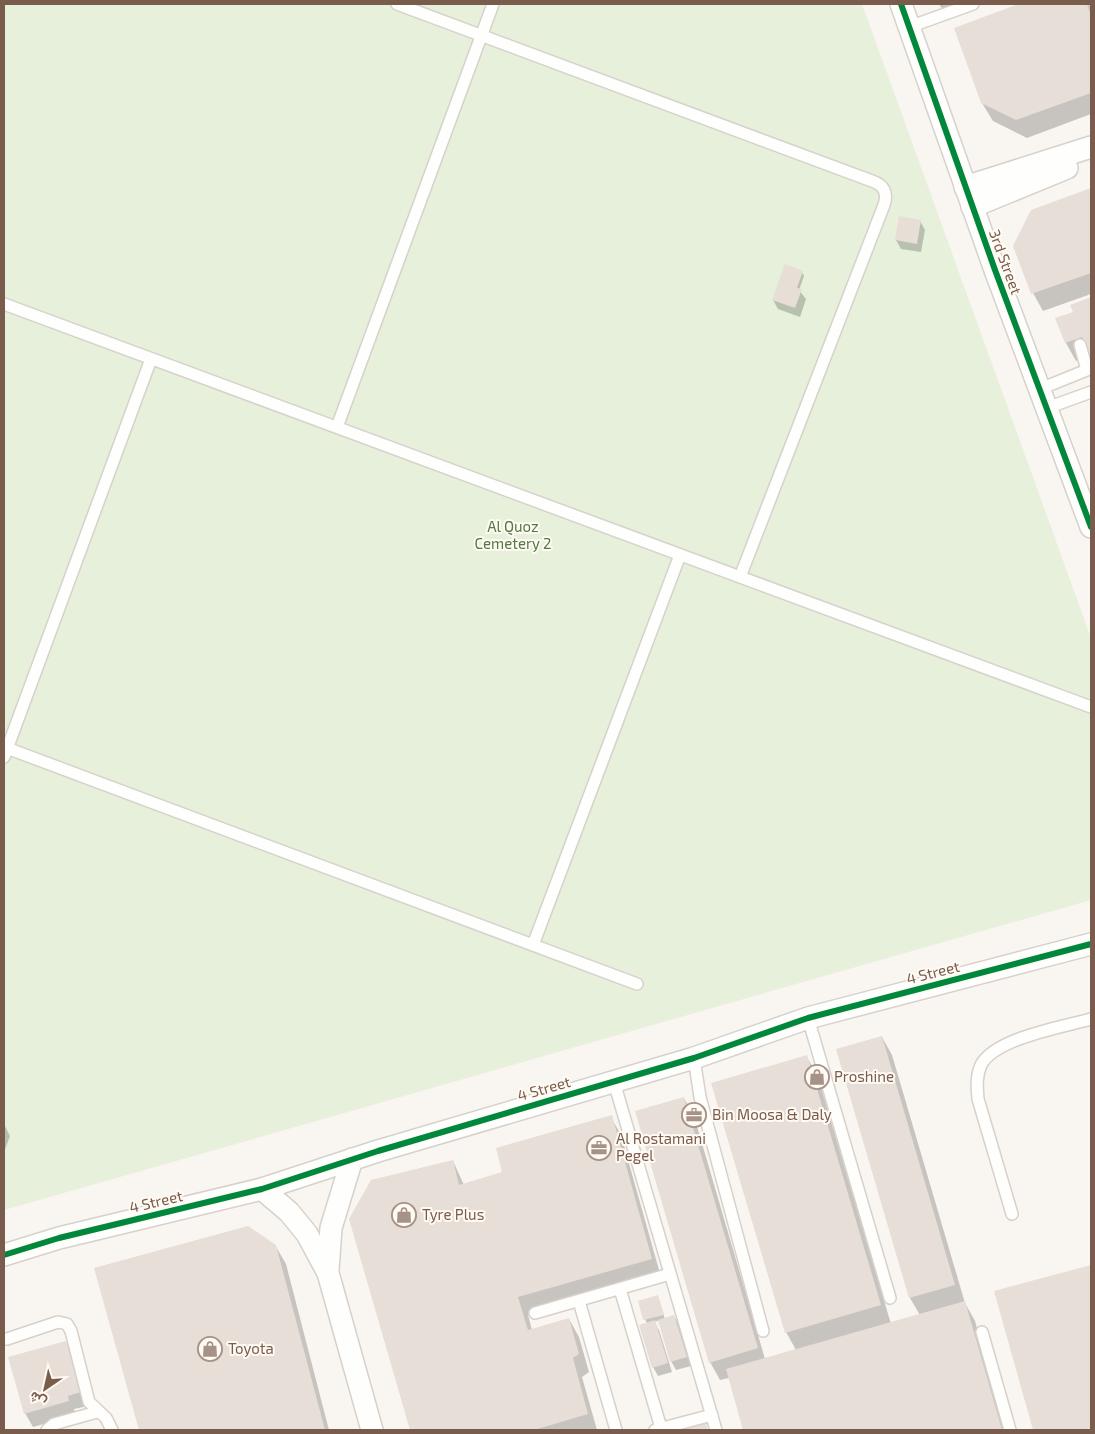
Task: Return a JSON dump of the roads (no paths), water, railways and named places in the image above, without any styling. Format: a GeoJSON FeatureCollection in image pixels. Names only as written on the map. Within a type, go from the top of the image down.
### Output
{"type":"FeatureCollection","features":[{"type":"Feature","properties":{"kind":"street","name":"3rd Street"},"geometry":{"type":"LineString","coordinates":[[901,4],[972,207],[1091,527]]}},
{"type":"Feature","properties":{"kind":"street"},"geometry":{"type":"LineString","coordinates":[[965,187],[1091,147]]}},
{"type":"Feature","properties":{"kind":"street"},"geometry":{"type":"LineString","coordinates":[[972,207],[1091,158]]}},
{"type":"Feature","properties":{"kind":"street","name":"4 Street"},"geometry":{"type":"LineString","coordinates":[[4,1255],[59,1238],[262,1189],[352,1159],[694,1058],[808,1018],[1091,944]]}},
{"type":"Feature","properties":{"kind":"street"},"geometry":{"type":"LineString","coordinates":[[328,1273],[331,1228],[352,1159]]}},
{"type":"Feature","properties":{"kind":"street"},"geometry":{"type":"LineString","coordinates":[[262,1189],[289,1212],[307,1234],[328,1273],[372,1430]]}},
{"type":"Feature","properties":{"kind":"lane"},"geometry":{"type":"LineString","coordinates":[[397,4],[872,181],[879,184],[884,190],[886,197],[884,204],[740,577]]}},
{"type":"Feature","properties":{"kind":"lane"},"geometry":{"type":"LineString","coordinates":[[337,428],[493,4]]}},
{"type":"Feature","properties":{"kind":"lane"},"geometry":{"type":"LineString","coordinates":[[908,26],[973,4]]}},
{"type":"Feature","properties":{"kind":"lane"},"geometry":{"type":"LineString","coordinates":[[4,304],[1091,707]]}},
{"type":"Feature","properties":{"kind":"lane"},"geometry":{"type":"LineString","coordinates":[[1043,398],[1087,370],[1080,346]]}},
{"type":"Feature","properties":{"kind":"lane"},"geometry":{"type":"LineString","coordinates":[[151,359],[5,751],[637,984]]}},
{"type":"Feature","properties":{"kind":"lane"},"geometry":{"type":"LineString","coordinates":[[1043,398],[1091,392]]}},
{"type":"Feature","properties":{"kind":"lane"},"geometry":{"type":"LineString","coordinates":[[533,945],[680,554]]}},
{"type":"Feature","properties":{"kind":"lane"},"geometry":{"type":"LineString","coordinates":[[808,1018],[890,1298]]}},
{"type":"Feature","properties":{"kind":"lane"},"geometry":{"type":"LineString","coordinates":[[1012,1214],[978,1099],[976,1081],[982,1064],[994,1050],[1010,1042],[1091,1019]]}},
{"type":"Feature","properties":{"kind":"lane"},"geometry":{"type":"LineString","coordinates":[[694,1058],[700,1097],[763,1331]]}},
{"type":"Feature","properties":{"kind":"lane"},"geometry":{"type":"LineString","coordinates":[[614,1082],[716,1430]]}},
{"type":"Feature","properties":{"kind":"lane"},"geometry":{"type":"LineString","coordinates":[[536,1313],[670,1274]]}},
{"type":"Feature","properties":{"kind":"lane"},"geometry":{"type":"LineString","coordinates":[[620,1289],[658,1429],[712,1415]]}},
{"type":"Feature","properties":{"kind":"lane"},"geometry":{"type":"LineString","coordinates":[[578,1300],[616,1430]]}},
{"type":"Feature","properties":{"kind":"lane"},"geometry":{"type":"LineString","coordinates":[[7,1339],[58,1322],[67,1324],[72,1331],[89,1402],[97,1412],[106,1418],[112,1430]]}},
{"type":"Feature","properties":{"kind":"lane"},"geometry":{"type":"LineString","coordinates":[[982,1332],[1010,1430]]}},
{"type":"Feature","properties":{"kind":"lane"},"geometry":{"type":"LineString","coordinates":[[47,1430],[54,1424],[97,1412]]}},
{"type":"Feature","properties":{"kind":"place","name":"Proshine"},"geometry":{"type":"Point","coordinates":[817,1077]}},
{"type":"Feature","properties":{"kind":"place","name":"Bin Moosa & Daly"},"geometry":{"type":"Point","coordinates":[694,1115]}},
{"type":"Feature","properties":{"kind":"place","name":"Al Rostamani Pegel"},"geometry":{"type":"Point","coordinates":[599,1148]}},
{"type":"Feature","properties":{"kind":"place","name":"Tyre Plus"},"geometry":{"type":"Point","coordinates":[404,1215]}},
{"type":"Feature","properties":{"kind":"place","name":"Toyota"},"geometry":{"type":"Point","coordinates":[210,1349]}},
{"type":"Feature","properties":{"kind":"park label","name":"Al Quoz Cemetery 2"},"geometry":{"type":"Point","coordinates":[513,536]}}]}
